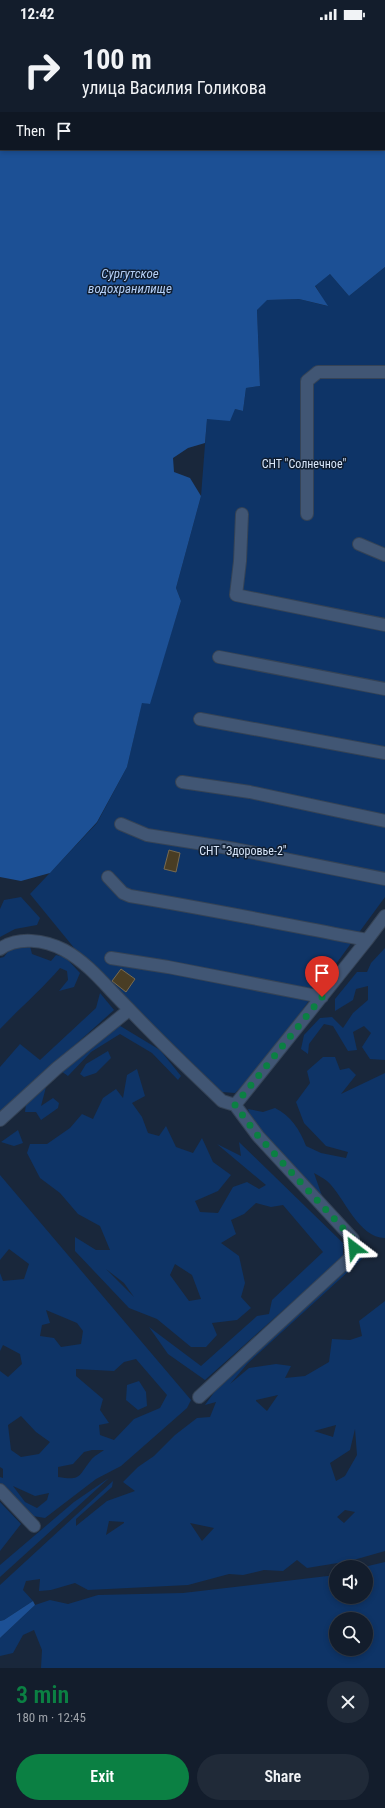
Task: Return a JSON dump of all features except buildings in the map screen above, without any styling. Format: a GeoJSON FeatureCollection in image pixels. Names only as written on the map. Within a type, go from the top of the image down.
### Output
{"type":"FeatureCollection","features":[{"type":"Feature","properties":{"kind":"street"},"geometry":{"type":"LineString","coordinates":[[307,514],[307,381],[318,372],[385,372]]}},
{"type":"Feature","properties":{"kind":"street"},"geometry":{"type":"LineString","coordinates":[[242,514],[240,561],[236,595],[385,625]]}},
{"type":"Feature","properties":{"kind":"street"},"geometry":{"type":"LineString","coordinates":[[359,544],[385,555]]}},
{"type":"Feature","properties":{"kind":"street"},"geometry":{"type":"LineString","coordinates":[[219,657],[385,689]]}},
{"type":"Feature","properties":{"kind":"street"},"geometry":{"type":"LineString","coordinates":[[200,719],[385,753]]}},
{"type":"Feature","properties":{"kind":"street"},"geometry":{"type":"LineString","coordinates":[[182,782],[250,792],[385,820]]}},
{"type":"Feature","properties":{"kind":"street"},"geometry":{"type":"LineString","coordinates":[[121,824],[147,835],[235,849],[385,879]]}},
{"type":"Feature","properties":{"kind":"street"},"geometry":{"type":"LineString","coordinates":[[108,877],[123,893],[130,896],[200,907],[253,919],[368,940]]}},
{"type":"Feature","properties":{"kind":"street"},"geometry":{"type":"LineString","coordinates":[[235,1105],[368,940],[385,916]]}},
{"type":"Feature","properties":{"kind":"street"},"geometry":{"type":"LineString","coordinates":[[0,949],[7,944],[36,940],[63,950],[94,973],[129,1010],[222,1101],[235,1105],[258,1136],[353,1239],[354,1248],[348,1259],[198,1397]]}},
{"type":"Feature","properties":{"kind":"street"},"geometry":{"type":"LineString","coordinates":[[111,958],[168,967],[322,997]]}},
{"type":"Feature","properties":{"kind":"street"},"geometry":{"type":"LineString","coordinates":[[0,1120],[57,1068],[129,1010]]}},
{"type":"Feature","properties":{"kind":"street"},"geometry":{"type":"LineString","coordinates":[[0,1490],[34,1526]]}},
{"type":"Feature","properties":{"kind":"green space","name":"СНТ \"Здоровье-2\""},"geometry":{"type":"Polygon","coordinates":[[[385,267],[385,897],[256,1073],[235,1093],[222,1092],[75,949],[30,894],[97,823],[127,767],[142,702],[149,704],[181,601],[176,588],[201,496],[207,419],[235,409],[243,411],[246,388],[260,386],[257,310],[266,300],[299,299],[327,306],[315,285],[330,274],[349,296],[385,267]]]}},
{"type":"Feature","properties":{"kind":"green space"},"geometry":{"type":"Polygon","coordinates":[[[21,897],[40,918],[37,925],[15,929],[0,937],[0,909],[4,900],[21,897]]]}},
{"type":"Feature","properties":{"kind":"green space"},"geometry":{"type":"Polygon","coordinates":[[[30,946],[32,954],[51,961],[56,955],[65,957],[80,973],[74,987],[59,991],[68,980],[67,971],[60,968],[0,1029],[0,958],[4,957],[9,950],[30,946]]]}},
{"type":"Feature","properties":{"kind":"green space"},"geometry":{"type":"Polygon","coordinates":[[[385,948],[385,1060],[370,1059],[362,1047],[371,1033],[364,1026],[353,1032],[357,1050],[348,1051],[333,1026],[324,1024],[309,1044],[308,1054],[301,1049],[304,1035],[320,1018],[332,1017],[343,1028],[353,1013],[368,1000],[368,986],[356,989],[353,1000],[335,1011],[335,999],[357,972],[367,972],[371,963],[385,948]]]}},
{"type":"Feature","properties":{"kind":"green space"},"geometry":{"type":"Polygon","coordinates":[[[100,993],[114,1010],[0,1112],[0,1067],[20,1044],[40,1060],[96,1008],[100,993]]]}},
{"type":"Feature","properties":{"kind":"green space"},"geometry":{"type":"Polygon","coordinates":[[[117,1024],[160,1050],[181,1076],[178,1080],[152,1053],[120,1034],[91,1052],[68,1076],[61,1071],[117,1024]]]}},
{"type":"Feature","properties":{"kind":"green space"},"geometry":{"type":"Polygon","coordinates":[[[108,1051],[111,1058],[96,1073],[84,1077],[80,1074],[86,1064],[108,1051]]]}},
{"type":"Feature","properties":{"kind":"green space"},"geometry":{"type":"Polygon","coordinates":[[[323,1057],[335,1057],[340,1070],[349,1068],[356,1075],[341,1094],[385,1073],[385,1238],[375,1236],[359,1224],[327,1181],[314,1173],[322,1196],[252,1120],[248,1109],[263,1112],[275,1108],[281,1111],[294,1124],[301,1134],[306,1146],[321,1153],[346,1158],[348,1152],[326,1146],[304,1123],[296,1102],[310,1083],[307,1071],[323,1057]]]}},
{"type":"Feature","properties":{"kind":"green space"},"geometry":{"type":"Polygon","coordinates":[[[137,1069],[145,1096],[132,1103],[142,1117],[148,1133],[159,1136],[166,1126],[176,1147],[193,1153],[202,1138],[213,1162],[231,1175],[218,1191],[195,1201],[200,1212],[218,1213],[233,1187],[247,1182],[259,1189],[266,1185],[217,1144],[241,1156],[239,1142],[343,1243],[343,1257],[205,1380],[168,1354],[149,1327],[201,1366],[257,1316],[269,1314],[272,1300],[323,1252],[283,1205],[271,1207],[256,1203],[244,1214],[231,1220],[236,1234],[221,1243],[239,1256],[245,1283],[241,1297],[251,1308],[237,1320],[212,1323],[217,1335],[206,1347],[191,1347],[157,1319],[129,1308],[75,1251],[75,1237],[96,1250],[110,1250],[100,1226],[78,1214],[60,1193],[40,1178],[27,1153],[30,1144],[47,1144],[70,1128],[82,1114],[93,1119],[103,1098],[116,1089],[123,1098],[127,1075],[137,1069]],[[175,1264],[170,1275],[189,1301],[201,1299],[192,1275],[175,1264]],[[106,1269],[134,1297],[124,1283],[106,1269]]]}},
{"type":"Feature","properties":{"kind":"green space"},"geometry":{"type":"Polygon","coordinates":[[[46,1087],[41,1106],[53,1098],[59,1103],[58,1108],[41,1120],[36,1112],[25,1112],[26,1104],[46,1087]]]}},
{"type":"Feature","properties":{"kind":"green space"},"geometry":{"type":"Polygon","coordinates":[[[18,1130],[23,1143],[14,1146],[1,1142],[18,1130]]]}},
{"type":"Feature","properties":{"kind":"green space"},"geometry":{"type":"Polygon","coordinates":[[[0,1175],[191,1400],[187,1408],[121,1466],[96,1479],[45,1518],[27,1515],[0,1485],[0,1477],[3,1478],[3,1469],[0,1467],[0,1371],[8,1377],[22,1364],[20,1354],[3,1345],[0,1351],[0,1273],[3,1281],[24,1279],[29,1264],[9,1249],[0,1260],[0,1175]],[[46,1310],[50,1323],[42,1325],[40,1336],[54,1338],[61,1347],[81,1344],[83,1331],[77,1323],[46,1310]],[[136,1359],[124,1362],[114,1371],[76,1369],[76,1376],[103,1399],[100,1410],[109,1423],[99,1425],[100,1435],[114,1440],[134,1419],[160,1408],[167,1395],[136,1359]],[[21,1416],[8,1425],[11,1450],[21,1457],[39,1454],[50,1442],[36,1432],[21,1416]],[[104,1450],[84,1452],[73,1464],[58,1467],[58,1477],[76,1478],[95,1456],[104,1450]],[[13,1486],[25,1502],[37,1508],[47,1500],[49,1493],[35,1496],[13,1486]]]}},
{"type":"Feature","properties":{"kind":"green space"},"geometry":{"type":"Polygon","coordinates":[[[363,1253],[362,1259],[248,1363],[230,1384],[249,1368],[276,1364],[291,1366],[285,1378],[305,1376],[329,1362],[332,1339],[350,1340],[362,1336],[359,1321],[385,1301],[385,1551],[354,1560],[329,1560],[329,1564],[307,1568],[297,1560],[283,1571],[264,1570],[243,1575],[229,1574],[188,1585],[88,1590],[75,1583],[51,1590],[39,1591],[40,1579],[26,1581],[23,1590],[33,1601],[4,1620],[0,1621],[0,1585],[113,1481],[112,1487],[76,1519],[76,1526],[107,1501],[135,1491],[123,1482],[138,1467],[154,1456],[175,1435],[197,1418],[210,1417],[216,1402],[205,1405],[220,1384],[363,1253]],[[278,1395],[256,1400],[256,1401],[267,1411],[278,1395]],[[336,1425],[314,1431],[333,1437],[336,1425]],[[355,1429],[350,1450],[330,1463],[336,1481],[345,1476],[357,1455],[355,1429]],[[345,1510],[337,1517],[344,1523],[355,1512],[345,1510]],[[109,1521],[106,1535],[124,1523],[124,1522],[109,1521]],[[190,1523],[202,1541],[214,1528],[190,1523]]]}},
{"type":"Feature","properties":{"kind":"green space"},"geometry":{"type":"Polygon","coordinates":[[[139,1381],[146,1392],[147,1406],[138,1410],[126,1400],[127,1385],[139,1381]]]}},
{"type":"Feature","properties":{"kind":"green space"},"geometry":{"type":"Polygon","coordinates":[[[109,1478],[0,1577],[0,1565],[74,1502],[109,1478]]]}},
{"type":"Feature","properties":{"kind":"green space"},"geometry":{"type":"Polygon","coordinates":[[[0,1502],[21,1524],[0,1551],[0,1502]]]}},
{"type":"Feature","properties":{"kind":"green space"},"geometry":{"type":"Polygon","coordinates":[[[385,1562],[385,1668],[41,1668],[42,1650],[34,1630],[23,1635],[13,1653],[0,1656],[0,1638],[35,1605],[50,1600],[68,1604],[98,1595],[183,1593],[329,1576],[329,1604],[373,1604],[373,1565],[385,1562]]]}},
{"type":"Feature","properties":{"kind":"water","name":"Сургутское водохранилище"},"geometry":{"type":"Polygon","coordinates":[[[0,150],[385,150],[385,267],[349,296],[330,274],[315,286],[328,306],[299,299],[267,300],[257,310],[260,386],[246,388],[243,411],[235,409],[230,421],[207,419],[205,443],[188,448],[173,458],[174,472],[190,478],[201,496],[176,588],[181,601],[150,704],[142,703],[127,767],[97,822],[50,873],[21,881],[0,877],[0,150]]]}},
{"type":"Feature","properties":{"kind":"water"},"geometry":{"type":"Polygon","coordinates":[[[33,1601],[35,1605],[0,1638],[0,1621],[4,1620],[33,1601]]]}},
{"type":"Feature","properties":{"kind":"route"},"geometry":{"type":"LineString","coordinates":[[322,997],[235,1105],[258,1136],[353,1239],[354,1248]]}},
{"type":"Feature","properties":{"kind":"park label","name":"СНТ \"Солнечное\""},"geometry":{"type":"Point","coordinates":[304,464]}}]}
